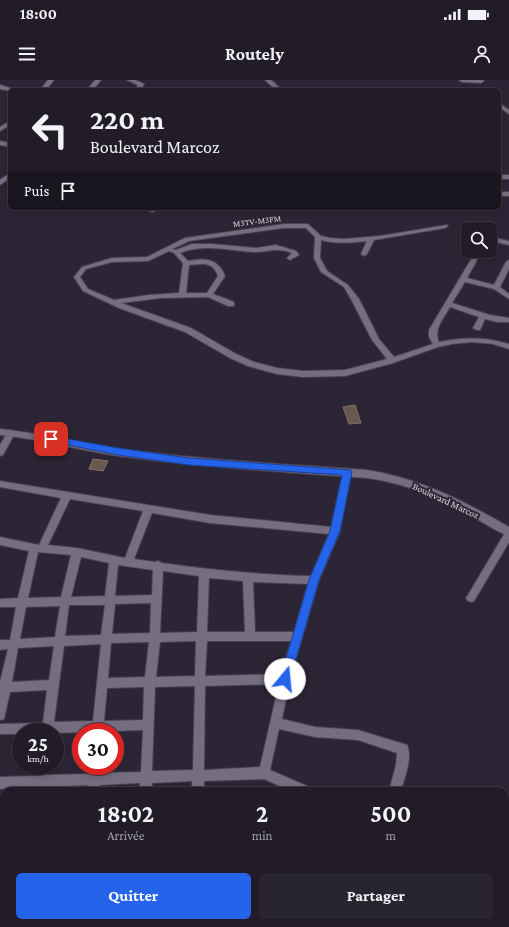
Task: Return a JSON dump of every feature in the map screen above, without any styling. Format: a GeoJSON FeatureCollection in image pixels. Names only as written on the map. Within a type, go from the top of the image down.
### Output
{"type":"FeatureCollection","features":[{"type":"Feature","properties":{"kind":"main road","name":"Boulevard Marcoz"},"geometry":{"type":"LineString","coordinates":[[0,432],[118,452],[189,461],[347,472],[387,477],[421,487],[474,513],[509,533]]}},
{"type":"Feature","properties":{"kind":"street"},"geometry":{"type":"LineString","coordinates":[[45,88],[51,80]]}},
{"type":"Feature","properties":{"kind":"street"},"geometry":{"type":"LineString","coordinates":[[92,88],[98,80]]}},
{"type":"Feature","properties":{"kind":"street"},"geometry":{"type":"LineString","coordinates":[[130,80],[141,84],[139,88]]}},
{"type":"Feature","properties":{"kind":"street"},"geometry":{"type":"LineString","coordinates":[[268,80],[277,88]]}},
{"type":"Feature","properties":{"kind":"street"},"geometry":{"type":"LineString","coordinates":[[462,80],[482,82]]}},
{"type":"Feature","properties":{"kind":"street"},"geometry":{"type":"LineString","coordinates":[[0,183],[8,177]]}},
{"type":"Feature","properties":{"kind":"street","name":"M3TV-M3FM"},"geometry":{"type":"LineString","coordinates":[[114,302],[85,290],[77,277],[84,268],[112,260],[148,259],[187,239],[284,226],[308,226],[318,236],[326,239],[371,239],[445,226]]}},
{"type":"Feature","properties":{"kind":"street"},"geometry":{"type":"LineString","coordinates":[[318,236],[317,258],[324,272],[346,286],[355,299],[376,340],[392,360]]}},
{"type":"Feature","properties":{"kind":"street"},"geometry":{"type":"LineString","coordinates":[[364,254],[371,239]]}},
{"type":"Feature","properties":{"kind":"street"},"geometry":{"type":"LineString","coordinates":[[497,240],[509,243]]}},
{"type":"Feature","properties":{"kind":"street"},"geometry":{"type":"LineString","coordinates":[[176,252],[192,246],[212,246],[256,250],[276,247],[294,252],[296,255],[290,258]]}},
{"type":"Feature","properties":{"kind":"street"},"geometry":{"type":"LineString","coordinates":[[167,249],[176,252],[186,263],[182,295]]}},
{"type":"Feature","properties":{"kind":"street"},"geometry":{"type":"LineString","coordinates":[[437,345],[433,330],[475,258]]}},
{"type":"Feature","properties":{"kind":"street"},"geometry":{"type":"LineString","coordinates":[[186,263],[204,260],[211,263],[221,271],[222,276],[216,283],[210,295]]}},
{"type":"Feature","properties":{"kind":"street"},"geometry":{"type":"LineString","coordinates":[[496,288],[509,263]]}},
{"type":"Feature","properties":{"kind":"street"},"geometry":{"type":"LineString","coordinates":[[464,279],[496,288],[509,297]]}},
{"type":"Feature","properties":{"kind":"street"},"geometry":{"type":"LineString","coordinates":[[114,302],[130,298],[210,295],[231,304]]}},
{"type":"Feature","properties":{"kind":"street"},"geometry":{"type":"LineString","coordinates":[[114,302],[188,330],[233,356],[267,369],[303,374],[344,373],[392,360],[437,345],[472,340],[494,342],[509,346]]}},
{"type":"Feature","properties":{"kind":"street"},"geometry":{"type":"LineString","coordinates":[[448,304],[483,316],[505,321],[509,320]]}},
{"type":"Feature","properties":{"kind":"street"},"geometry":{"type":"LineString","coordinates":[[477,328],[483,316]]}},
{"type":"Feature","properties":{"kind":"street"},"geometry":{"type":"LineString","coordinates":[[0,453],[11,433]]}},
{"type":"Feature","properties":{"kind":"street"},"geometry":{"type":"LineString","coordinates":[[264,773],[285,679],[314,580],[335,531],[347,472]]}},
{"type":"Feature","properties":{"kind":"street"},"geometry":{"type":"LineString","coordinates":[[0,484],[210,519],[335,531]]}},
{"type":"Feature","properties":{"kind":"street"},"geometry":{"type":"LineString","coordinates":[[0,715],[3,686],[14,644],[22,602],[38,548],[67,496]]}},
{"type":"Feature","properties":{"kind":"street"},"geometry":{"type":"LineString","coordinates":[[128,562],[149,509]]}},
{"type":"Feature","properties":{"kind":"street"},"geometry":{"type":"LineString","coordinates":[[471,598],[509,533]]}},
{"type":"Feature","properties":{"kind":"street"},"geometry":{"type":"LineString","coordinates":[[0,541],[204,573],[314,580]]}},
{"type":"Feature","properties":{"kind":"street"},"geometry":{"type":"LineString","coordinates":[[48,723],[66,602],[77,552]]}},
{"type":"Feature","properties":{"kind":"street"},"geometry":{"type":"LineString","coordinates":[[98,723],[114,560]]}},
{"type":"Feature","properties":{"kind":"street"},"geometry":{"type":"LineString","coordinates":[[146,787],[150,682],[155,637],[158,565]]}},
{"type":"Feature","properties":{"kind":"street"},"geometry":{"type":"LineString","coordinates":[[198,787],[204,573]]}},
{"type":"Feature","properties":{"kind":"street"},"geometry":{"type":"LineString","coordinates":[[248,577],[250,636]]}},
{"type":"Feature","properties":{"kind":"street"},"geometry":{"type":"LineString","coordinates":[[0,603],[157,599]]}},
{"type":"Feature","properties":{"kind":"street"},"geometry":{"type":"LineString","coordinates":[[0,645],[155,637],[298,637]]}},
{"type":"Feature","properties":{"kind":"street"},"geometry":{"type":"LineString","coordinates":[[102,683],[285,679]]}},
{"type":"Feature","properties":{"kind":"street"},"geometry":{"type":"LineString","coordinates":[[3,686],[54,685]]}},
{"type":"Feature","properties":{"kind":"street"},"geometry":{"type":"LineString","coordinates":[[275,723],[315,732],[358,735],[403,748],[402,765],[396,787]]}},
{"type":"Feature","properties":{"kind":"street"},"geometry":{"type":"LineString","coordinates":[[124,727],[149,725]]}},
{"type":"Feature","properties":{"kind":"street"},"geometry":{"type":"LineString","coordinates":[[0,729],[12,729]]}},
{"type":"Feature","properties":{"kind":"street"},"geometry":{"type":"LineString","coordinates":[[0,783],[40,786],[94,785],[146,777],[264,773],[296,787]]}},
{"type":"Feature","properties":{"kind":"street"},"geometry":{"type":"LineString","coordinates":[[40,786],[41,775]]}},
{"type":"Feature","properties":{"kind":"street"},"geometry":{"type":"LineString","coordinates":[[94,785],[95,775]]}},
{"type":"Feature","properties":{"kind":"building"},"geometry":{"type":"Polygon","coordinates":[[[355,405],[361,423],[349,424],[343,407],[355,405]]]}},
{"type":"Feature","properties":{"kind":"building"},"geometry":{"type":"Polygon","coordinates":[[[93,459],[108,461],[103,471],[89,469],[93,459]]]}},
{"type":"Feature","properties":{"kind":"route"},"geometry":{"type":"LineString","coordinates":[[51,439],[118,452],[189,461],[347,472],[335,531],[314,580],[285,679]]}}]}
